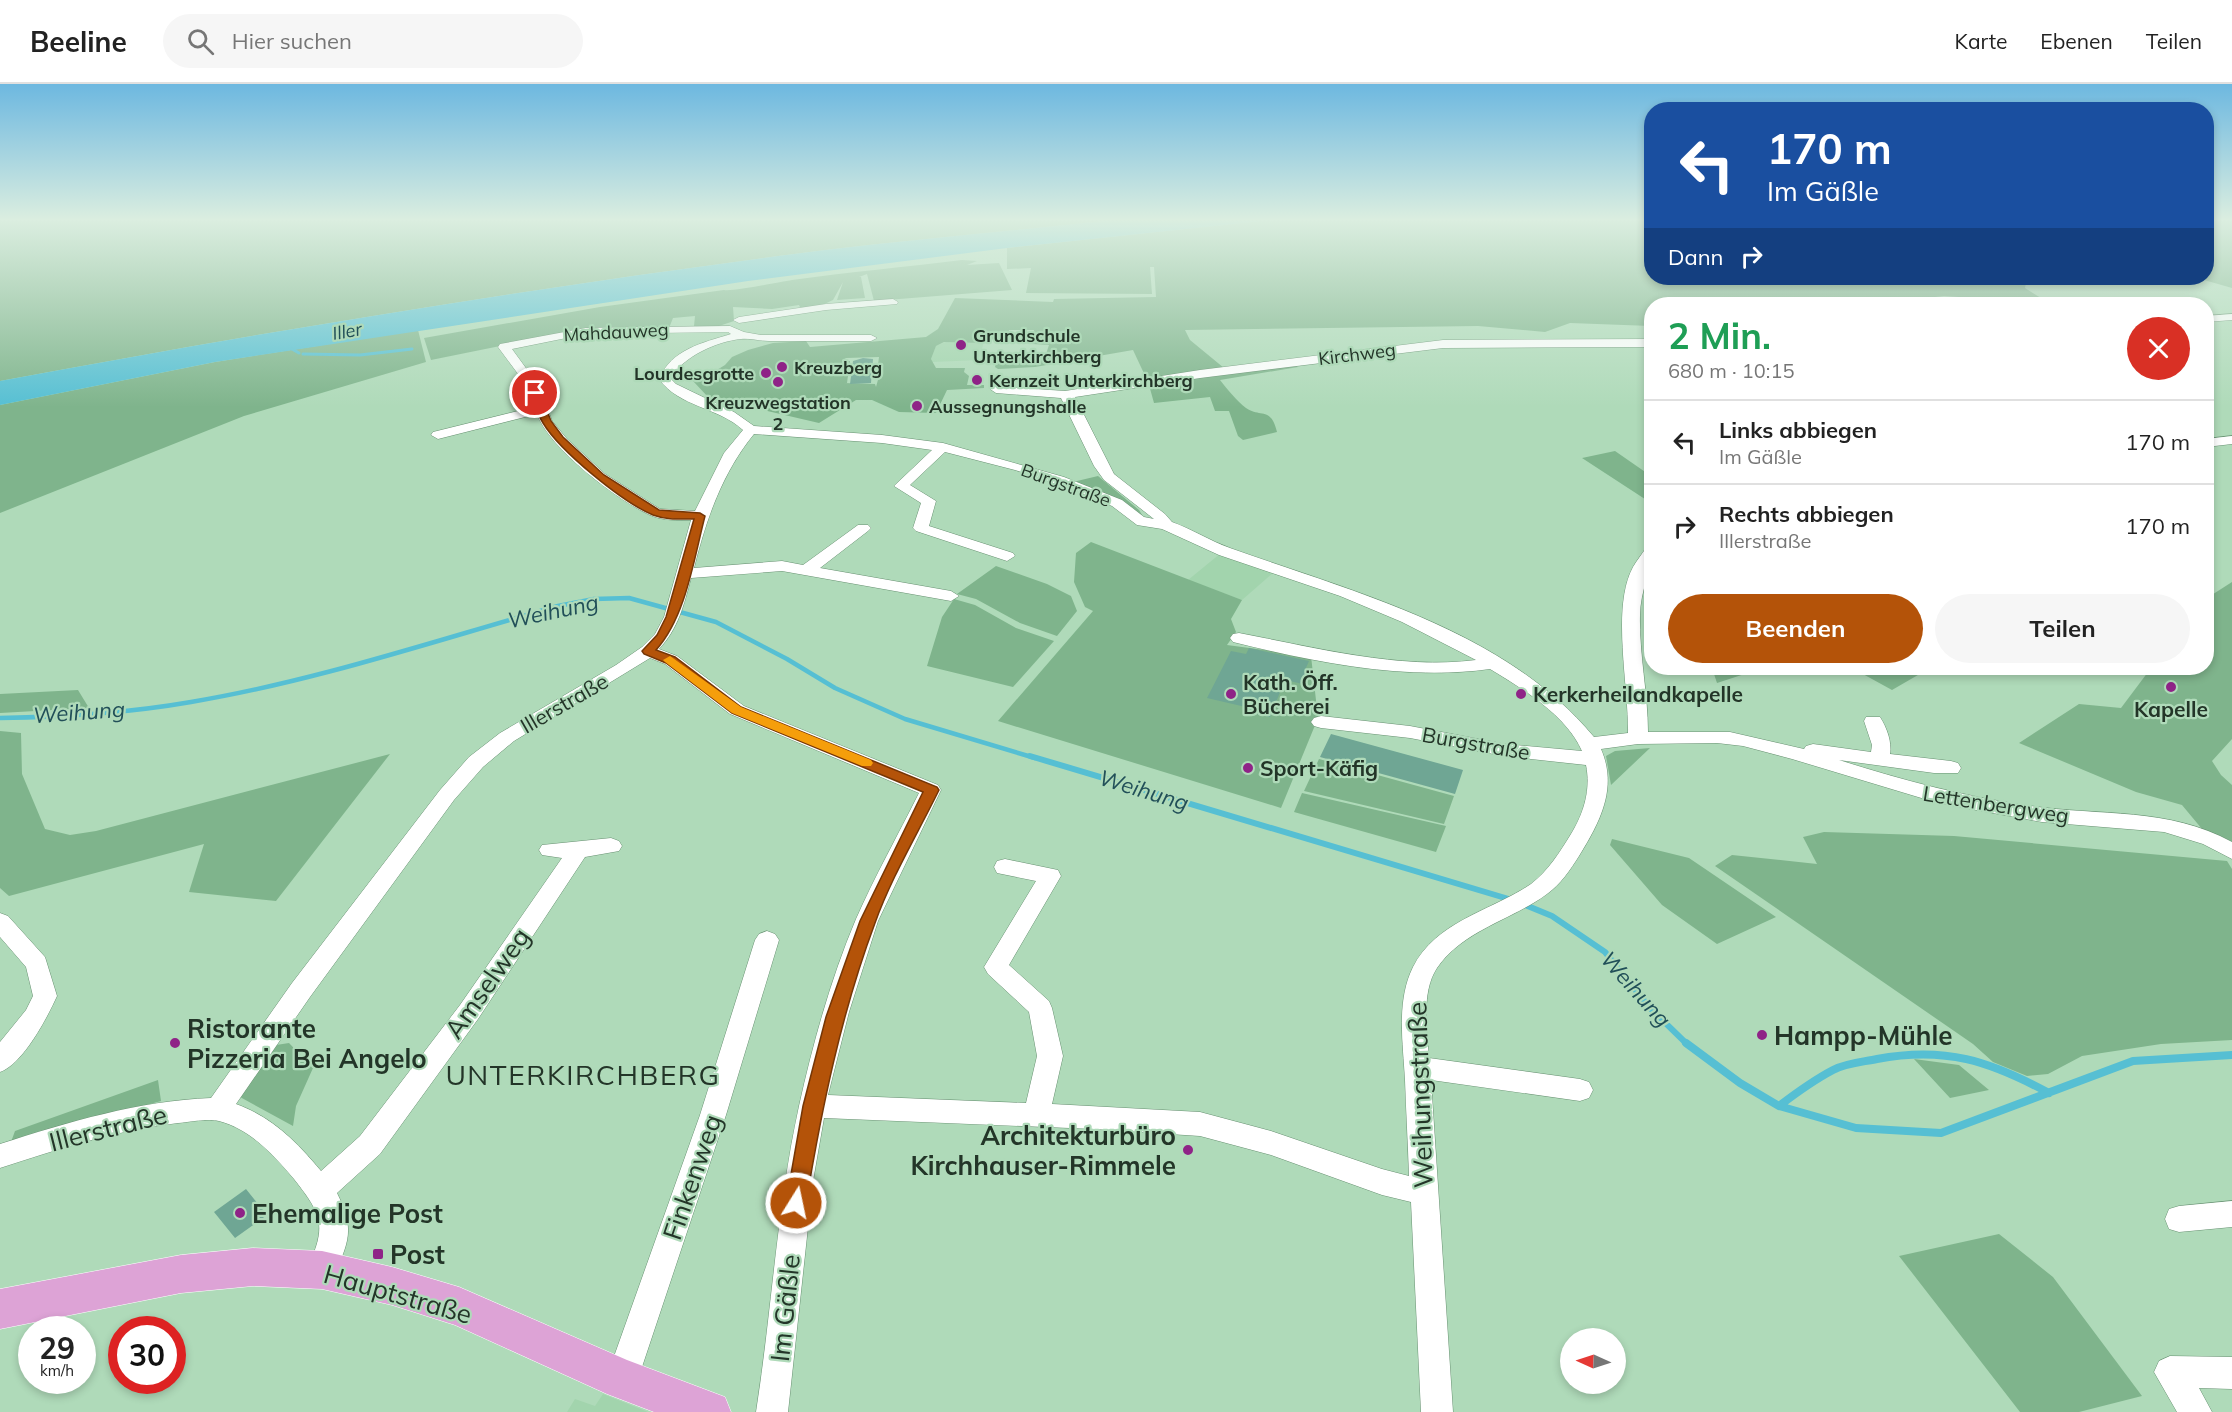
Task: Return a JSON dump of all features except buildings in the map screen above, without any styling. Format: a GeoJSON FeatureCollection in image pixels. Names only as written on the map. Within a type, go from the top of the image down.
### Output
{"type":"FeatureCollection","features":[{"type":"Feature","properties":{"kind":"main road","name":"Hauptstraße"},"geometry":{"type":"LineString","coordinates":[[0,1309],[181,1274],[253,1267],[322,1270],[392,1286],[459,1307],[622,1379],[710,1412]]}},
{"type":"Feature","properties":{"kind":"street"},"geometry":{"type":"LineString","coordinates":[[750,430],[742,421],[717,407],[673,389],[664,380],[667,371],[687,355],[737,324],[826,307],[893,302]]}},
{"type":"Feature","properties":{"kind":"street"},"geometry":{"type":"LineString","coordinates":[[2214,318],[2232,317]]}},
{"type":"Feature","properties":{"kind":"street"},"geometry":{"type":"LineString","coordinates":[[737,324],[761,338],[871,338]]}},
{"type":"Feature","properties":{"kind":"street","name":"Mahdauweg"},"geometry":{"type":"LineString","coordinates":[[700,516],[666,515],[655,512],[600,477],[562,442],[546,422],[533,386],[504,347],[586,331],[737,324]]}},
{"type":"Feature","properties":{"kind":"street","name":"Kirchweg"},"geometry":{"type":"LineString","coordinates":[[996,389],[1065,396],[1200,374],[1443,344],[1644,343]]}},
{"type":"Feature","properties":{"kind":"street"},"geometry":{"type":"LineString","coordinates":[[1065,396],[1070,400],[1101,466],[1109,477],[1160,516],[1166,524]]}},
{"type":"Feature","properties":{"kind":"street"},"geometry":{"type":"LineString","coordinates":[[438,435],[541,409]]}},
{"type":"Feature","properties":{"kind":"street","name":"Burgstraße"},"geometry":{"type":"LineString","coordinates":[[750,430],[892,441],[941,448],[996,460],[1065,482],[1121,505],[1144,524],[1166,524],[1207,545],[1347,592],[1429,627],[1493,663],[1562,714],[1592,752]]}},
{"type":"Feature","properties":{"kind":"street","name":"Illerstraße"},"geometry":{"type":"LineString","coordinates":[[218,1109],[301,990],[440,804],[476,762],[507,736],[622,669],[648,651],[662,636],[672,617],[700,516],[727,461],[750,430]]}},
{"type":"Feature","properties":{"kind":"street"},"geometry":{"type":"LineString","coordinates":[[2214,443],[2232,440]]}},
{"type":"Feature","properties":{"kind":"street"},"geometry":{"type":"LineString","coordinates":[[941,448],[902,486],[929,501],[921,528],[1007,556]]}},
{"type":"Feature","properties":{"kind":"street"},"geometry":{"type":"LineString","coordinates":[[807,570],[863,528]]}},
{"type":"Feature","properties":{"kind":"street"},"geometry":{"type":"LineString","coordinates":[[1592,752],[1638,738],[1631,610],[1638,576],[1644,563]]}},
{"type":"Feature","properties":{"kind":"street"},"geometry":{"type":"LineString","coordinates":[[683,574],[782,566],[951,596]]}},
{"type":"Feature","properties":{"kind":"street"},"geometry":{"type":"LineString","coordinates":[[1239,638],[1366,663],[1457,668],[1493,663]]}},
{"type":"Feature","properties":{"kind":"street","name":"Im Gäßle"},"geometry":{"type":"LineString","coordinates":[[648,651],[671,660],[737,710],[932,790],[868,921],[835,1017],[813,1106],[796,1203],[772,1412]]}},
{"type":"Feature","properties":{"kind":"street"},"geometry":{"type":"LineString","coordinates":[[1873,721],[1882,745],[1879,758]]}},
{"type":"Feature","properties":{"kind":"street","name":"Burgstraße"},"geometry":{"type":"LineString","coordinates":[[1321,722],[1410,732],[1504,750],[1592,752]]}},
{"type":"Feature","properties":{"kind":"street","name":"Lettenbergweg"},"geometry":{"type":"LineString","coordinates":[[1638,738],[1741,739],[1796,752],[1875,779],[1964,802],[2041,815],[2124,819],[2178,827],[2214,839],[2232,851]]}},
{"type":"Feature","properties":{"kind":"street","name":"Lettenbergweg"},"geometry":{"type":"LineString","coordinates":[[1796,752],[1802,748],[1914,765],[1951,768]]}},
{"type":"Feature","properties":{"kind":"street","name":"Weihungstraße"},"geometry":{"type":"LineString","coordinates":[[1437,1412],[1414,1017],[1417,986],[1427,963],[1446,942],[1540,888],[1568,857],[1587,826],[1596,802],[1598,783],[1592,752]]}},
{"type":"Feature","properties":{"kind":"street"},"geometry":{"type":"LineString","coordinates":[[550,850],[578,850],[611,846]]}},
{"type":"Feature","properties":{"kind":"street","name":"Amselweg"},"geometry":{"type":"LineString","coordinates":[[319,1191],[370,1145],[469,1012],[578,850]]}},
{"type":"Feature","properties":{"kind":"street"},"geometry":{"type":"LineString","coordinates":[[1005,867],[1050,876],[996,967],[1040,1008],[1050,1056],[1036,1114]]}},
{"type":"Feature","properties":{"kind":"street"},"geometry":{"type":"LineString","coordinates":[[0,922],[37,964],[45,996],[35,1017],[0,1061]]}},
{"type":"Feature","properties":{"kind":"street","name":"Finkenweg"},"geometry":{"type":"LineString","coordinates":[[622,1379],[710,1125],[767,940]]}},
{"type":"Feature","properties":{"kind":"street"},"geometry":{"type":"LineString","coordinates":[[1417,1067],[1580,1090]]}},
{"type":"Feature","properties":{"kind":"street"},"geometry":{"type":"LineString","coordinates":[[813,1106],[1036,1114],[1200,1124],[1271,1143],[1382,1182],[1423,1192]]}},
{"type":"Feature","properties":{"kind":"street","name":"Illerstraße"},"geometry":{"type":"LineString","coordinates":[[2,1160],[134,1120],[186,1109],[218,1109],[253,1123],[270,1136],[288,1152],[330,1206],[335,1224],[332,1244],[322,1270]]}},
{"type":"Feature","properties":{"kind":"street"},"geometry":{"type":"LineString","coordinates":[[2179,1219],[2232,1214]]}},
{"type":"Feature","properties":{"kind":"street"},"geometry":{"type":"LineString","coordinates":[[2196,1412],[2170,1372],[2232,1372]]}},
{"type":"Feature","properties":{"kind":"shaded area"},"geometry":{"type":"Polygon","coordinates":[[[0,283],[584,283],[309,326],[0,381],[0,283]]]}},
{"type":"Feature","properties":{"kind":"shaded area"},"geometry":{"type":"Polygon","coordinates":[[[775,283],[842,283],[833,300],[820,306],[801,309],[799,305],[772,309],[733,307],[734,321],[719,326],[694,326],[695,316],[673,318],[669,328],[554,335],[431,360],[424,338],[600,307],[775,283]]]}},
{"type":"Feature","properties":{"kind":"shaded area"},"geometry":{"type":"Polygon","coordinates":[[[843,283],[862,283],[865,298],[837,300],[843,283]]]}},
{"type":"Feature","properties":{"kind":"shaded area"},"geometry":{"type":"Polygon","coordinates":[[[869,283],[1009,283],[1012,290],[874,301],[869,283]]]}},
{"type":"Feature","properties":{"kind":"shaded area"},"geometry":{"type":"Polygon","coordinates":[[[1028,283],[1151,283],[1152,294],[1026,293],[1028,283]]]}},
{"type":"Feature","properties":{"kind":"shaded area"},"geometry":{"type":"Polygon","coordinates":[[[1155,283],[2026,285],[2025,288],[2039,297],[1644,297],[1644,326],[1570,323],[1545,332],[1478,326],[1185,330],[1190,340],[1224,368],[1148,382],[1133,350],[1035,367],[998,369],[995,367],[996,363],[1024,356],[1045,357],[1049,345],[1031,344],[1034,330],[1009,330],[1006,340],[985,339],[983,343],[944,342],[936,346],[931,359],[936,368],[965,368],[964,372],[969,376],[967,385],[984,385],[984,388],[947,390],[936,413],[899,412],[872,400],[856,400],[819,423],[708,397],[693,381],[725,365],[732,357],[773,343],[806,341],[810,347],[926,337],[938,329],[955,298],[1053,302],[1054,299],[1156,297],[1155,283]],[[879,357],[846,358],[842,361],[850,361],[847,383],[844,383],[875,384],[876,387],[879,376],[873,377],[874,366],[878,365],[879,357]]]}},
{"type":"Feature","properties":{"kind":"shaded area"},"geometry":{"type":"Polygon","coordinates":[[[2214,283],[2232,283],[2232,288],[2214,283]]]}},
{"type":"Feature","properties":{"kind":"shaded area"},"geometry":{"type":"Polygon","coordinates":[[[418,330],[426,362],[244,416],[0,513],[0,405],[215,362],[418,330]]]}},
{"type":"Feature","properties":{"kind":"shaded area","name":"Grundschule Unterkirchberg"},"geometry":{"type":"Polygon","coordinates":[[[987,330],[979,360],[932,362],[936,346],[968,332],[987,330]]]}},
{"type":"Feature","properties":{"kind":"shaded area"},"geometry":{"type":"Polygon","coordinates":[[[1294,364],[1298,367],[1220,380],[1246,408],[1268,416],[1275,424],[1277,432],[1243,440],[1238,436],[1229,411],[1215,411],[1210,397],[1154,403],[1149,385],[1294,364]]]}},
{"type":"Feature","properties":{"kind":"shaded area"},"geometry":{"type":"Polygon","coordinates":[[[1615,451],[1644,471],[1644,498],[1582,458],[1615,451]]]}},
{"type":"Feature","properties":{"kind":"shaded area"},"geometry":{"type":"Polygon","coordinates":[[[1098,476],[1142,515],[1138,515],[1133,508],[1077,484],[1077,481],[1098,476]]]}},
{"type":"Feature","properties":{"kind":"shaded area"},"geometry":{"type":"Polygon","coordinates":[[[1091,542],[1242,600],[1231,619],[1236,632],[1227,645],[1311,656],[1318,718],[1281,808],[998,721],[1093,611],[1085,607],[1074,582],[1076,553],[1091,542]]]}},
{"type":"Feature","properties":{"kind":"shaded area"},"geometry":{"type":"Polygon","coordinates":[[[1221,553],[1274,572],[1242,600],[1188,580],[1221,553]]]}},
{"type":"Feature","properties":{"kind":"shaded area"},"geometry":{"type":"Polygon","coordinates":[[[996,566],[1047,584],[1071,596],[1077,611],[1057,636],[1020,623],[976,599],[957,594],[996,566]]]}},
{"type":"Feature","properties":{"kind":"shaded area"},"geometry":{"type":"Polygon","coordinates":[[[2232,582],[2232,739],[2212,761],[2221,775],[2232,785],[2232,851],[2207,835],[2182,805],[2136,792],[2019,743],[2079,704],[2121,708],[2146,675],[2214,675],[2214,594],[2232,582]]]}},
{"type":"Feature","properties":{"kind":"shaded area"},"geometry":{"type":"Polygon","coordinates":[[[954,599],[975,605],[1016,628],[1054,641],[1013,687],[927,666],[942,617],[954,599]]]}},
{"type":"Feature","properties":{"kind":"shaded area"},"geometry":{"type":"Polygon","coordinates":[[[1714,675],[1742,675],[1717,683],[1714,675]]]}},
{"type":"Feature","properties":{"kind":"shaded area"},"geometry":{"type":"Polygon","coordinates":[[[1865,675],[1918,675],[1892,690],[1865,675]]]}},
{"type":"Feature","properties":{"kind":"shaded area"},"geometry":{"type":"Polygon","coordinates":[[[78,690],[89,708],[0,713],[0,694],[78,690]]]}},
{"type":"Feature","properties":{"kind":"shaded area"},"geometry":{"type":"Polygon","coordinates":[[[0,731],[21,733],[22,774],[45,829],[70,835],[96,831],[390,754],[276,901],[189,892],[204,844],[9,896],[0,888],[0,731]]]}},
{"type":"Feature","properties":{"kind":"shaded area"},"geometry":{"type":"Polygon","coordinates":[[[1650,748],[1611,785],[1606,756],[1615,751],[1650,748]]]}},
{"type":"Feature","properties":{"kind":"shaded area"},"geometry":{"type":"Polygon","coordinates":[[[1319,759],[1454,796],[1444,824],[1304,791],[1319,759]]]}},
{"type":"Feature","properties":{"kind":"shaded area"},"geometry":{"type":"Polygon","coordinates":[[[1302,793],[1446,826],[1436,852],[1294,812],[1302,793]]]}},
{"type":"Feature","properties":{"kind":"shaded area"},"geometry":{"type":"Polygon","coordinates":[[[1824,832],[1954,836],[2227,861],[2232,869],[2232,1040],[2161,1044],[2082,1056],[2048,1074],[2027,1076],[1993,1062],[1973,1044],[1715,866],[1732,855],[1817,864],[1803,837],[1824,832]]]}},
{"type":"Feature","properties":{"kind":"shaded area"},"geometry":{"type":"Polygon","coordinates":[[[1612,839],[1689,858],[1776,917],[1717,944],[1662,905],[1610,845],[1612,839]]]}},
{"type":"Feature","properties":{"kind":"shaded area"},"geometry":{"type":"Polygon","coordinates":[[[289,1043],[313,1068],[296,1106],[293,1126],[240,1097],[270,1046],[289,1043]]]}},
{"type":"Feature","properties":{"kind":"shaded area"},"geometry":{"type":"Polygon","coordinates":[[[1914,1059],[1959,1065],[1989,1090],[1950,1098],[1914,1059]]]}},
{"type":"Feature","properties":{"kind":"shaded area"},"geometry":{"type":"Polygon","coordinates":[[[158,1080],[161,1101],[11,1142],[15,1131],[158,1080]]]}},
{"type":"Feature","properties":{"kind":"shaded area"},"geometry":{"type":"Polygon","coordinates":[[[1999,1234],[2053,1277],[2142,1396],[2079,1412],[2020,1412],[1899,1256],[1999,1234]]]}},
{"type":"Feature","properties":{"kind":"shaded area"},"geometry":{"type":"Polygon","coordinates":[[[603,1394],[648,1412],[567,1412],[575,1399],[595,1406],[603,1394]]]}},
{"type":"Feature","properties":{"kind":"water","name":"Iller"},"geometry":{"type":"Polygon","coordinates":[[[587,283],[735,283],[215,362],[0,405],[0,381],[309,326],[587,283]]]}},
{"type":"Feature","properties":{"kind":"waterway"},"geometry":{"type":"LineString","coordinates":[[292,349],[299,353]]}},
{"type":"Feature","properties":{"kind":"waterway"},"geometry":{"type":"LineString","coordinates":[[303,354],[360,355],[412,349]]}},
{"type":"Feature","properties":{"kind":"waterway","name":"Weihung"},"geometry":{"type":"LineString","coordinates":[[0,718],[120,712],[238,693],[376,659],[558,606],[594,599],[629,598],[716,622],[787,659],[835,688],[905,719],[1035,758]]}},
{"type":"Feature","properties":{"kind":"waterway","name":"Weihung"},"geometry":{"type":"LineString","coordinates":[[1030,756],[1512,900]]}},
{"type":"Feature","properties":{"kind":"waterway","name":"Weihung"},"geometry":{"type":"LineString","coordinates":[[1523,904],[1552,916],[1605,952],[1650,1008],[1688,1045]]}},
{"type":"Feature","properties":{"kind":"waterway","name":"Weihung"},"geometry":{"type":"LineString","coordinates":[[1686,1043],[1740,1083],[1779,1106]]}},
{"type":"Feature","properties":{"kind":"waterway"},"geometry":{"type":"LineString","coordinates":[[1779,1106],[1812,1082],[1838,1068],[1901,1055],[1924,1054],[1966,1059],[2007,1072],[2048,1093]]}},
{"type":"Feature","properties":{"kind":"waterway","name":"Weihung"},"geometry":{"type":"LineString","coordinates":[[2048,1093],[2133,1061],[2232,1055]]}},
{"type":"Feature","properties":{"kind":"waterway","name":"Weihung"},"geometry":{"type":"LineString","coordinates":[[1779,1106],[1856,1128],[1941,1133],[2048,1093]]}},
{"type":"Feature","properties":{"kind":"slow traffic"},"geometry":{"type":"LineString","coordinates":[[670,660],[737,710],[867,763]]}},
{"type":"Feature","properties":{"kind":"place","name":"Grundschule Unterkirchberg"},"geometry":{"type":"Point","coordinates":[961,345]}},
{"type":"Feature","properties":{"kind":"place","name":"Kreuzberg"},"geometry":{"type":"Point","coordinates":[782,367]}},
{"type":"Feature","properties":{"kind":"place","name":"Lourdesgrotte"},"geometry":{"type":"Point","coordinates":[766,373]}},
{"type":"Feature","properties":{"kind":"place","name":"Kernzeit Unterkirchberg"},"geometry":{"type":"Point","coordinates":[977,380]}},
{"type":"Feature","properties":{"kind":"place","name":"Kreuzwegstation 2"},"geometry":{"type":"Point","coordinates":[778,382]}},
{"type":"Feature","properties":{"kind":"place","name":"Aussegnungshalle"},"geometry":{"type":"Point","coordinates":[917,406]}},
{"type":"Feature","properties":{"kind":"place","name":"Kapelle"},"geometry":{"type":"Point","coordinates":[2171,687]}},
{"type":"Feature","properties":{"kind":"place","name":"Kath. Öff. Bücherei"},"geometry":{"type":"Point","coordinates":[1231,694]}},
{"type":"Feature","properties":{"kind":"place","name":"Kerkerheilandkapelle"},"geometry":{"type":"Point","coordinates":[1521,694]}},
{"type":"Feature","properties":{"kind":"place","name":"Sport-Käfig"},"geometry":{"type":"Point","coordinates":[1248,768]}},
{"type":"Feature","properties":{"kind":"place","name":"Hampp-Mühle"},"geometry":{"type":"Point","coordinates":[1762,1035]}},
{"type":"Feature","properties":{"kind":"place","name":"Ristorante Pizzeria Bei Angelo"},"geometry":{"type":"Point","coordinates":[175,1043]}},
{"type":"Feature","properties":{"kind":"place","name":"Architekturbüro Kirchhauser-Rimmele"},"geometry":{"type":"Point","coordinates":[1188,1150]}},
{"type":"Feature","properties":{"kind":"place","name":"Ehemalige Post"},"geometry":{"type":"Point","coordinates":[240,1213]}},
{"type":"Feature","properties":{"kind":"place","name":"Post"},"geometry":{"type":"Point","coordinates":[378,1254]}},
{"type":"Feature","properties":{"kind":"district","name":"UNTERKIRCHBERG"},"geometry":{"type":"Point","coordinates":[583,1074]}},
{"type":"Feature","properties":{"kind":"route"},"geometry":{"type":"LineString","coordinates":[[535,393],[546,422],[562,442],[600,477],[655,512],[666,515],[700,516],[672,617],[662,636],[648,651],[671,660],[737,710],[932,790],[868,921],[835,1017],[813,1106],[796,1203]]}}]}
